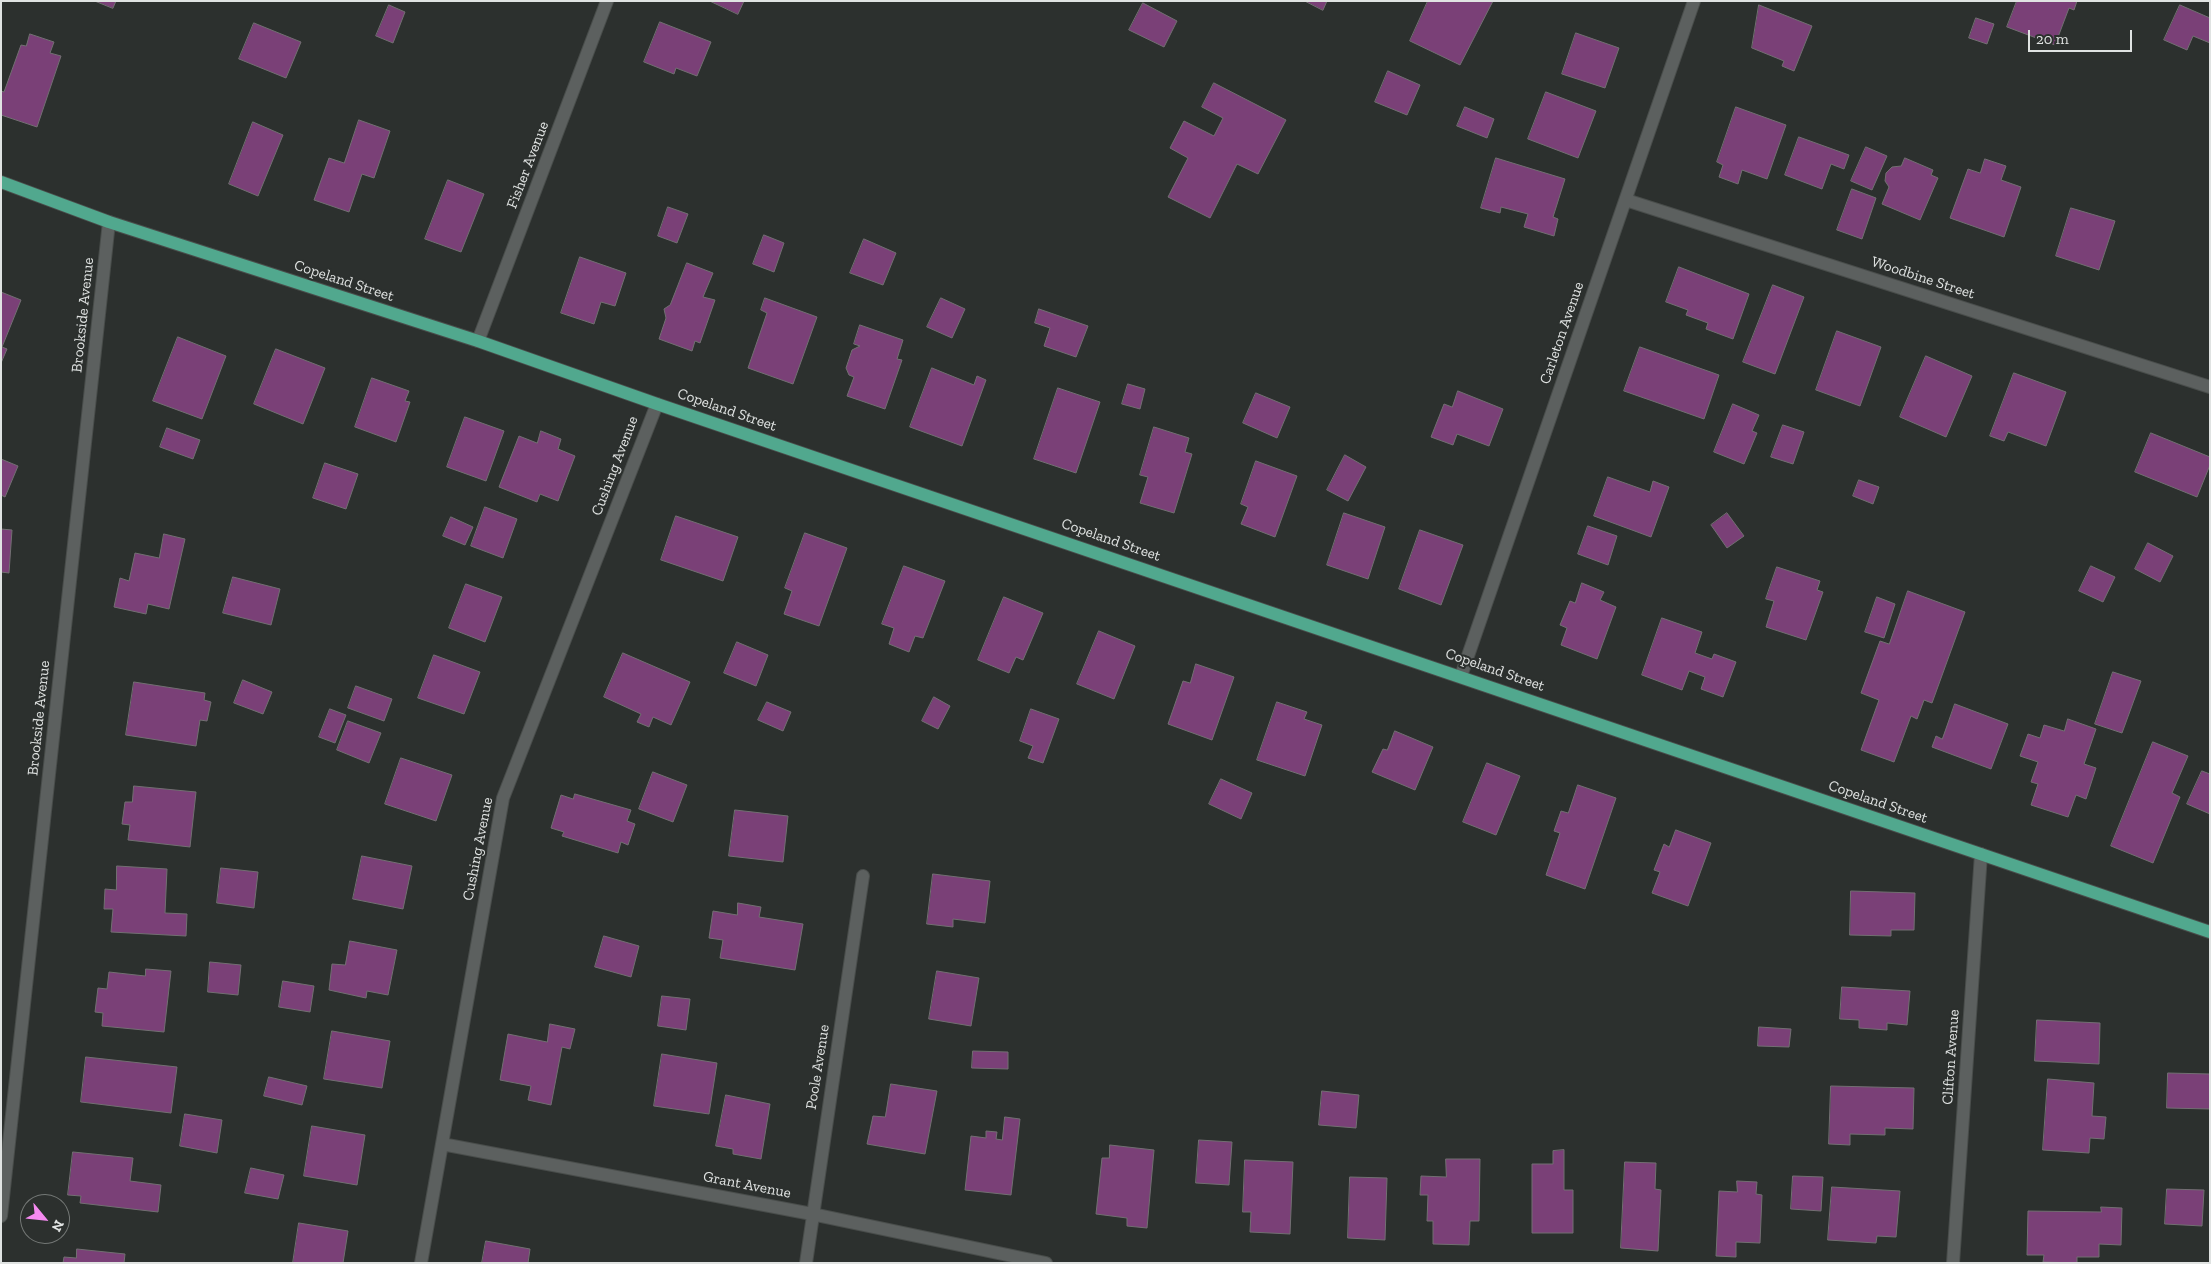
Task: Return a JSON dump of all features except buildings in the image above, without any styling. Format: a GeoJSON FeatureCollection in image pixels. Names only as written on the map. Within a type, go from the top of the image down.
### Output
{"type":"FeatureCollection","features":[{"type":"Feature","properties":{"kind":"main road","name":"Copeland Street"},"geometry":{"type":"LineString","coordinates":[[1,182],[109,222],[478,341],[657,404],[2210,932]]}},
{"type":"Feature","properties":{"kind":"street","name":"Fisher Avenue"},"geometry":{"type":"LineString","coordinates":[[478,341],[607,1]]}},
{"type":"Feature","properties":{"kind":"street","name":"Carleton Avenue"},"geometry":{"type":"LineString","coordinates":[[1461,676],[1694,1]]}},
{"type":"Feature","properties":{"kind":"street","name":"Woodbine Street"},"geometry":{"type":"LineString","coordinates":[[1626,200],[2210,387]]}},
{"type":"Feature","properties":{"kind":"street","name":"Brookside Avenue"},"geometry":{"type":"LineString","coordinates":[[1,1216],[109,222]]}},
{"type":"Feature","properties":{"kind":"street","name":"Cushing Avenue"},"geometry":{"type":"LineString","coordinates":[[420,1263],[503,798],[657,404]]}},
{"type":"Feature","properties":{"kind":"street","name":"Clifton Avenue"},"geometry":{"type":"LineString","coordinates":[[1953,1263],[1981,854]]}},
{"type":"Feature","properties":{"kind":"street","name":"Poole Avenue"},"geometry":{"type":"LineString","coordinates":[[806,1263],[863,876]]}},
{"type":"Feature","properties":{"kind":"street","name":"Grant Avenue"},"geometry":{"type":"LineString","coordinates":[[442,1144],[812,1214],[1046,1263]]}}]}
